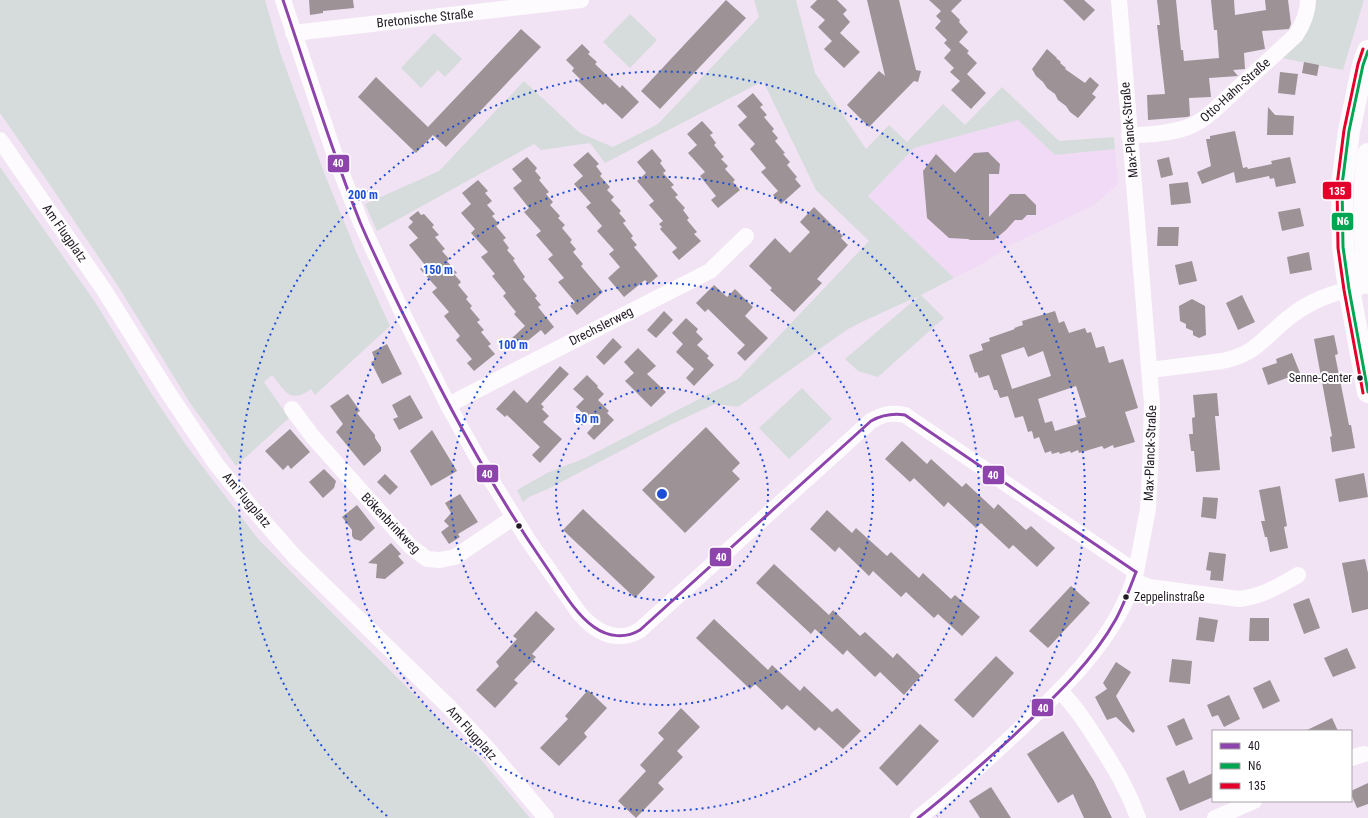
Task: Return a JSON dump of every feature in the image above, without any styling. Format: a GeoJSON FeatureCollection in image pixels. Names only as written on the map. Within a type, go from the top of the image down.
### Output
{"type":"FeatureCollection","features":[{"type":"Feature","properties":{"kind":"main road"},"geometry":{"type":"LineString","coordinates":[[1362,286],[1343,246],[1342,185],[1349,132],[1363,65],[1368,51]]}},
{"type":"Feature","properties":{"kind":"main road"},"geometry":{"type":"LineString","coordinates":[[1368,154],[1365,180],[1362,286],[1368,392]]}},
{"type":"Feature","properties":{"kind":"street"},"geometry":{"type":"LineString","coordinates":[[283,0],[333,152],[361,223],[402,312],[448,405],[514,517],[548,569],[579,613],[596,630],[616,636],[628,635],[640,630],[871,421],[887,413],[905,415],[1096,546],[1149,587],[1239,599],[1263,594],[1298,575]]}},
{"type":"Feature","properties":{"kind":"street","name":"Bretonische Straße"},"geometry":{"type":"LineString","coordinates":[[293,33],[581,0]]}},
{"type":"Feature","properties":{"kind":"street","name":"Max-Planck-Straße"},"geometry":{"type":"LineString","coordinates":[[918,818],[950,793],[1060,691],[1109,630],[1135,577],[1148,509],[1152,404],[1119,0]]}},
{"type":"Feature","properties":{"kind":"street","name":"Otto-Hahn-Straße"},"geometry":{"type":"LineString","coordinates":[[1129,136],[1189,127],[1212,112],[1296,35],[1303,24],[1308,9],[1308,0]]}},
{"type":"Feature","properties":{"kind":"street","name":"Am Flugplatz"},"geometry":{"type":"LineString","coordinates":[[0,140],[104,290],[173,400],[216,464],[294,557],[449,707],[488,749],[546,818]]}},
{"type":"Feature","properties":{"kind":"street","name":"Drechslerweg"},"geometry":{"type":"LineString","coordinates":[[448,405],[710,271],[746,236]]}},
{"type":"Feature","properties":{"kind":"street"},"geometry":{"type":"LineString","coordinates":[[1150,370],[1234,359],[1246,354],[1266,339],[1282,323],[1300,310],[1324,297],[1362,286]]}},
{"type":"Feature","properties":{"kind":"street","name":"Bökenbrinkweg"},"geometry":{"type":"LineString","coordinates":[[292,409],[313,437],[410,546],[427,559],[440,560],[455,556],[514,517]]}},
{"type":"Feature","properties":{"kind":"street"},"geometry":{"type":"LineString","coordinates":[[1060,691],[1069,700],[1092,732],[1118,773],[1129,794],[1138,818]]}},
{"type":"Feature","properties":{"kind":"street"},"geometry":{"type":"LineString","coordinates":[[1214,818],[1252,802]]}},
{"type":"Feature","properties":{"kind":"shaded area"},"geometry":{"type":"Polygon","coordinates":[[[0,0],[265,0],[280,52],[325,175],[358,256],[390,326],[315,395],[311,389],[304,394],[292,396],[284,390],[272,375],[264,382],[289,418],[236,466],[190,403],[118,286],[0,113],[0,0]]]}},
{"type":"Feature","properties":{"kind":"shaded area"},"geometry":{"type":"Polygon","coordinates":[[[754,0],[796,0],[815,73],[866,149],[889,125],[907,142],[943,104],[965,125],[1002,87],[1059,141],[1114,137],[1115,149],[1055,155],[1018,120],[914,148],[868,196],[954,278],[921,295],[944,318],[878,377],[858,371],[845,359],[919,296],[848,329],[738,407],[715,404],[670,425],[548,489],[529,497],[523,502],[517,490],[547,473],[585,458],[738,379],[869,241],[816,190],[763,81],[605,163],[590,143],[541,150],[534,144],[377,231],[365,204],[439,171],[524,81],[580,133],[613,147],[658,124],[759,17],[754,0]]]}},
{"type":"Feature","properties":{"kind":"shaded area"},"geometry":{"type":"Polygon","coordinates":[[[1315,0],[1364,0],[1343,70],[1281,58],[1315,0]]]}},
{"type":"Feature","properties":{"kind":"shaded area"},"geometry":{"type":"Polygon","coordinates":[[[630,14],[657,40],[630,68],[603,42],[630,14]]]}},
{"type":"Feature","properties":{"kind":"shaded area"},"geometry":{"type":"Polygon","coordinates":[[[434,33],[462,59],[445,77],[438,70],[421,88],[401,68],[434,33]]]}},
{"type":"Feature","properties":{"kind":"shaded area"},"geometry":{"type":"Polygon","coordinates":[[[1018,120],[1055,155],[1115,149],[1118,184],[1094,205],[1009,246],[986,262],[954,278],[868,196],[914,148],[1018,120]]]}},
{"type":"Feature","properties":{"kind":"shaded area"},"geometry":{"type":"Polygon","coordinates":[[[0,167],[95,302],[151,393],[186,445],[259,540],[464,744],[477,755],[530,818],[0,818],[0,167]]]}},
{"type":"Feature","properties":{"kind":"shaded area"},"geometry":{"type":"Polygon","coordinates":[[[802,388],[832,419],[789,459],[759,428],[802,388]]]}},
{"type":"Feature","properties":{"kind":"building"},"geometry":{"type":"Polygon","coordinates":[[[309,0],[353,0],[354,8],[323,11],[323,13],[310,15],[309,0]]]}},
{"type":"Feature","properties":{"kind":"building"},"geometry":{"type":"Polygon","coordinates":[[[726,0],[746,18],[660,109],[641,91],[726,0]]]}},
{"type":"Feature","properties":{"kind":"building"},"geometry":{"type":"Polygon","coordinates":[[[817,0],[837,0],[847,10],[843,14],[850,22],[840,33],[860,52],[844,68],[824,49],[832,41],[818,27],[825,20],[810,7],[817,0]]]}},
{"type":"Feature","properties":{"kind":"building"},"geometry":{"type":"Polygon","coordinates":[[[867,0],[899,0],[916,70],[921,71],[918,82],[914,81],[869,127],[847,105],[879,71],[885,76],[867,0]]]}},
{"type":"Feature","properties":{"kind":"building"},"geometry":{"type":"Polygon","coordinates":[[[929,0],[962,0],[951,11],[960,20],[959,22],[968,32],[959,42],[969,51],[967,53],[977,63],[967,74],[986,93],[971,109],[951,90],[960,81],[950,72],[954,68],[944,58],[951,50],[944,43],[947,40],[935,28],[941,21],[936,16],[941,11],[929,0]]]}},
{"type":"Feature","properties":{"kind":"building"},"geometry":{"type":"Polygon","coordinates":[[[1063,0],[1084,0],[1095,10],[1084,21],[1063,0]]]}},
{"type":"Feature","properties":{"kind":"building"},"geometry":{"type":"Polygon","coordinates":[[[1157,0],[1176,0],[1181,50],[1183,50],[1184,61],[1219,58],[1217,30],[1214,30],[1211,0],[1234,0],[1235,15],[1266,10],[1265,0],[1288,0],[1291,24],[1289,29],[1262,31],[1265,49],[1244,53],[1245,69],[1233,70],[1238,76],[1209,78],[1211,97],[1189,98],[1190,116],[1148,120],[1147,95],[1165,94],[1157,25],[1160,25],[1157,0]]]}},
{"type":"Feature","properties":{"kind":"building"},"geometry":{"type":"Polygon","coordinates":[[[521,29],[541,47],[446,147],[433,135],[416,153],[358,97],[376,77],[428,127],[521,29]]]}},
{"type":"Feature","properties":{"kind":"building"},"geometry":{"type":"Polygon","coordinates":[[[582,44],[590,52],[588,54],[597,62],[595,64],[620,88],[622,85],[639,102],[622,119],[605,103],[603,105],[578,81],[580,79],[572,71],[574,68],[566,60],[582,44]]]}},
{"type":"Feature","properties":{"kind":"building"},"geometry":{"type":"Polygon","coordinates":[[[1047,49],[1061,62],[1060,63],[1066,68],[1065,69],[1085,83],[1090,77],[1099,85],[1092,94],[1096,97],[1078,118],[1058,100],[1055,94],[1047,88],[1032,69],[1047,49]]]}},
{"type":"Feature","properties":{"kind":"building"},"geometry":{"type":"Polygon","coordinates":[[[1304,62],[1319,65],[1317,76],[1302,73],[1304,62]]]}},
{"type":"Feature","properties":{"kind":"building"},"geometry":{"type":"Polygon","coordinates":[[[1280,72],[1298,74],[1295,95],[1278,93],[1280,72]]]}},
{"type":"Feature","properties":{"kind":"building"},"geometry":{"type":"Polygon","coordinates":[[[753,93],[763,105],[760,107],[767,115],[764,117],[774,129],[772,131],[778,138],[775,141],[785,153],[783,154],[790,162],[787,165],[797,177],[795,179],[801,186],[781,204],[773,195],[778,191],[761,172],[766,168],[750,149],[755,144],[738,125],[747,117],[737,106],[753,93]]]}},
{"type":"Feature","properties":{"kind":"building"},"geometry":{"type":"Polygon","coordinates":[[[1268,107],[1275,115],[1294,116],[1293,135],[1267,135],[1268,107]]]}},
{"type":"Feature","properties":{"kind":"building"},"geometry":{"type":"Polygon","coordinates":[[[702,121],[713,133],[710,135],[716,143],[714,145],[724,157],[721,159],[728,166],[725,169],[735,180],[733,182],[740,190],[718,208],[711,200],[716,196],[700,176],[705,172],[688,153],[697,145],[687,134],[702,121]]]}},
{"type":"Feature","properties":{"kind":"building"},"geometry":{"type":"Polygon","coordinates":[[[1235,131],[1243,168],[1247,167],[1248,169],[1272,164],[1271,161],[1290,157],[1296,183],[1276,187],[1274,178],[1270,179],[1269,176],[1236,183],[1234,172],[1202,184],[1197,172],[1211,166],[1206,139],[1210,139],[1210,136],[1235,131]]]}},
{"type":"Feature","properties":{"kind":"building"},"geometry":{"type":"Polygon","coordinates":[[[652,149],[662,161],[660,163],[666,171],[663,173],[674,185],[671,187],[678,195],[675,197],[685,208],[683,210],[689,218],[687,220],[697,232],[694,234],[701,241],[679,260],[672,252],[677,248],[660,229],[662,227],[659,224],[663,221],[649,205],[654,201],[637,181],[646,173],[637,162],[652,149]]]}},
{"type":"Feature","properties":{"kind":"building"},"geometry":{"type":"Polygon","coordinates":[[[588,152],[599,164],[596,166],[602,174],[600,176],[610,187],[607,190],[614,197],[611,200],[621,211],[619,213],[626,221],[623,223],[633,236],[631,238],[637,245],[634,247],[658,276],[649,284],[645,280],[624,297],[608,278],[620,267],[609,254],[614,250],[597,231],[602,226],[586,207],[591,203],[574,184],[583,176],[573,165],[588,152]]]}},
{"type":"Feature","properties":{"kind":"building"},"geometry":{"type":"Polygon","coordinates":[[[988,152],[1000,164],[999,174],[989,174],[989,217],[1010,194],[1025,194],[1036,205],[1036,215],[1027,215],[1022,220],[1015,220],[994,240],[949,238],[927,218],[923,171],[936,154],[955,173],[974,153],[988,152]]]}},
{"type":"Feature","properties":{"kind":"building"},"geometry":{"type":"Polygon","coordinates":[[[527,157],[537,168],[535,171],[541,178],[539,180],[549,192],[546,194],[553,202],[550,205],[560,216],[558,218],[565,225],[562,228],[572,240],[570,242],[576,249],[573,252],[583,264],[581,266],[603,292],[577,315],[570,306],[575,302],[558,282],[564,278],[548,259],[553,255],[536,235],[541,231],[524,212],[529,208],[513,188],[522,181],[512,169],[527,157]]]}},
{"type":"Feature","properties":{"kind":"building"},"geometry":{"type":"Polygon","coordinates":[[[1169,157],[1173,175],[1161,178],[1157,160],[1169,157]]]}},
{"type":"Feature","properties":{"kind":"building"},"geometry":{"type":"Polygon","coordinates":[[[478,180],[488,191],[485,193],[492,201],[487,205],[495,214],[492,216],[499,224],[496,226],[506,238],[503,240],[509,248],[507,250],[515,259],[513,260],[525,277],[523,279],[537,296],[535,298],[541,305],[538,307],[554,327],[545,335],[541,330],[520,347],[512,338],[525,326],[514,314],[516,312],[503,296],[506,293],[492,276],[495,274],[481,257],[488,252],[471,233],[475,229],[461,213],[471,204],[462,193],[478,180]]]}},
{"type":"Feature","properties":{"kind":"building"},"geometry":{"type":"Polygon","coordinates":[[[1188,182],[1191,203],[1171,205],[1169,184],[1188,182]]]}},
{"type":"Feature","properties":{"kind":"building"},"geometry":{"type":"Polygon","coordinates":[[[814,207],[843,236],[841,238],[848,245],[817,279],[822,283],[794,312],[770,290],[772,288],[749,266],[775,238],[790,253],[810,232],[800,222],[814,207]]]}},
{"type":"Feature","properties":{"kind":"building"},"geometry":{"type":"Polygon","coordinates":[[[1300,208],[1304,226],[1282,231],[1278,212],[1300,208]]]}},
{"type":"Feature","properties":{"kind":"building"},"geometry":{"type":"Polygon","coordinates":[[[418,211],[421,215],[424,214],[434,225],[432,227],[439,235],[435,237],[445,249],[442,251],[449,259],[447,261],[457,273],[454,274],[461,282],[458,285],[468,297],[466,299],[472,306],[470,308],[480,320],[477,322],[484,330],[481,332],[491,344],[488,346],[495,354],[474,371],[467,363],[472,359],[456,340],[460,336],[444,316],[449,312],[432,292],[437,288],[420,269],[425,265],[409,245],[418,238],[408,227],[413,222],[409,218],[418,211]]]}},
{"type":"Feature","properties":{"kind":"building"},"geometry":{"type":"Polygon","coordinates":[[[1158,227],[1179,227],[1178,246],[1157,246],[1158,227]]]}},
{"type":"Feature","properties":{"kind":"building"},"geometry":{"type":"Polygon","coordinates":[[[1309,252],[1312,270],[1290,274],[1287,257],[1309,252]]]}},
{"type":"Feature","properties":{"kind":"building"},"geometry":{"type":"Polygon","coordinates":[[[1192,261],[1197,281],[1179,285],[1175,265],[1192,261]]]}},
{"type":"Feature","properties":{"kind":"building"},"geometry":{"type":"Polygon","coordinates":[[[714,285],[727,297],[735,289],[753,307],[745,316],[768,338],[745,361],[737,353],[745,345],[708,309],[705,312],[696,303],[714,285]]]}},
{"type":"Feature","properties":{"kind":"building"},"geometry":{"type":"Polygon","coordinates":[[[1242,295],[1255,322],[1238,330],[1226,303],[1242,295]]]}},
{"type":"Feature","properties":{"kind":"building"},"geometry":{"type":"Polygon","coordinates":[[[1192,299],[1205,306],[1206,335],[1199,338],[1193,335],[1193,331],[1186,328],[1186,324],[1180,321],[1179,306],[1192,299]]]}},
{"type":"Feature","properties":{"kind":"building"},"geometry":{"type":"Polygon","coordinates":[[[664,311],[673,320],[656,338],[647,330],[664,311]]]}},
{"type":"Feature","properties":{"kind":"building"},"geometry":{"type":"Polygon","coordinates":[[[1055,311],[1059,323],[1064,321],[1069,333],[1085,328],[1087,333],[1091,332],[1096,348],[1104,346],[1109,363],[1123,359],[1138,408],[1125,412],[1135,442],[1114,448],[1113,445],[1104,449],[1102,446],[1079,453],[1078,450],[1071,453],[1070,451],[1060,454],[1059,452],[1052,454],[1051,451],[1045,453],[1039,437],[1034,439],[1032,431],[1028,432],[1023,416],[1015,418],[1008,396],[1000,398],[997,390],[994,390],[989,375],[979,378],[977,372],[975,373],[969,355],[983,350],[981,344],[990,341],[989,338],[1023,325],[1022,321],[1055,311]],[[1024,347],[1001,355],[1012,389],[1051,376],[1043,351],[1028,357],[1024,347]],[[1076,386],[1038,399],[1045,423],[1052,421],[1055,431],[1078,424],[1076,420],[1086,417],[1076,386]]]}},
{"type":"Feature","properties":{"kind":"building"},"geometry":{"type":"Polygon","coordinates":[[[686,318],[698,329],[696,332],[703,339],[697,345],[709,356],[707,358],[714,365],[694,386],[686,378],[694,369],[676,352],[683,344],[672,333],[686,318]]]}},
{"type":"Feature","properties":{"kind":"building"},"geometry":{"type":"Polygon","coordinates":[[[1334,335],[1338,354],[1335,355],[1355,448],[1332,452],[1330,437],[1332,436],[1314,339],[1334,335]]]}},
{"type":"Feature","properties":{"kind":"building"},"geometry":{"type":"Polygon","coordinates":[[[613,338],[622,347],[604,365],[596,357],[613,338]]]}},
{"type":"Feature","properties":{"kind":"building"},"geometry":{"type":"Polygon","coordinates":[[[387,344],[402,374],[382,384],[371,362],[375,360],[372,352],[387,344]]]}},
{"type":"Feature","properties":{"kind":"building"},"geometry":{"type":"Polygon","coordinates":[[[638,348],[656,366],[647,374],[666,392],[651,407],[625,381],[634,373],[624,362],[638,348]]]}},
{"type":"Feature","properties":{"kind":"building"},"geometry":{"type":"Polygon","coordinates":[[[1292,353],[1300,373],[1268,385],[1262,368],[1277,363],[1276,359],[1292,353]]]}},
{"type":"Feature","properties":{"kind":"building"},"geometry":{"type":"Polygon","coordinates":[[[560,366],[569,374],[541,404],[544,407],[542,409],[549,416],[543,422],[562,439],[540,463],[532,455],[540,447],[507,415],[505,417],[496,409],[514,390],[527,403],[560,366]]]}},
{"type":"Feature","properties":{"kind":"building"},"geometry":{"type":"Polygon","coordinates":[[[587,375],[604,394],[598,400],[609,411],[607,413],[614,420],[594,440],[587,433],[595,424],[576,407],[584,399],[573,389],[587,375]]]}},
{"type":"Feature","properties":{"kind":"building"},"geometry":{"type":"Polygon","coordinates":[[[1217,393],[1219,416],[1215,416],[1220,470],[1196,472],[1194,451],[1191,451],[1189,434],[1193,434],[1192,418],[1195,417],[1193,395],[1217,393]]]}},
{"type":"Feature","properties":{"kind":"building"},"geometry":{"type":"Polygon","coordinates":[[[348,394],[360,411],[357,413],[375,435],[375,438],[381,447],[381,451],[364,466],[336,432],[343,424],[330,406],[348,394]]]}},
{"type":"Feature","properties":{"kind":"building"},"geometry":{"type":"Polygon","coordinates":[[[410,395],[423,418],[399,430],[393,419],[398,417],[392,405],[410,395]]]}},
{"type":"Feature","properties":{"kind":"building"},"geometry":{"type":"Polygon","coordinates":[[[706,427],[740,463],[732,471],[740,479],[685,533],[642,490],[706,427]]]}},
{"type":"Feature","properties":{"kind":"building"},"geometry":{"type":"Polygon","coordinates":[[[290,429],[310,452],[291,469],[288,465],[283,470],[265,451],[290,429]]]}},
{"type":"Feature","properties":{"kind":"building"},"geometry":{"type":"Polygon","coordinates":[[[432,430],[457,471],[431,486],[410,451],[432,430]]]}},
{"type":"Feature","properties":{"kind":"building"},"geometry":{"type":"Polygon","coordinates":[[[902,441],[927,464],[931,459],[962,487],[966,483],[994,509],[998,504],[1026,530],[1031,526],[1055,548],[1037,567],[1013,545],[1009,549],[981,523],[976,528],[948,502],[944,507],[914,478],[910,482],[885,459],[902,441]]]}},
{"type":"Feature","properties":{"kind":"building"},"geometry":{"type":"Polygon","coordinates":[[[324,469],[336,481],[334,488],[323,498],[309,482],[324,469]]]}},
{"type":"Feature","properties":{"kind":"building"},"geometry":{"type":"Polygon","coordinates":[[[1364,473],[1368,497],[1339,502],[1335,479],[1364,473]]]}},
{"type":"Feature","properties":{"kind":"building"},"geometry":{"type":"Polygon","coordinates":[[[385,474],[398,487],[390,495],[377,482],[385,474]]]}},
{"type":"Feature","properties":{"kind":"building"},"geometry":{"type":"Polygon","coordinates":[[[1280,486],[1287,526],[1284,527],[1288,548],[1270,552],[1267,537],[1265,537],[1261,521],[1265,521],[1259,490],[1280,486]]]}},
{"type":"Feature","properties":{"kind":"building"},"geometry":{"type":"Polygon","coordinates":[[[460,494],[478,522],[458,534],[460,537],[449,544],[441,532],[449,526],[444,521],[451,513],[445,503],[460,494]]]}},
{"type":"Feature","properties":{"kind":"building"},"geometry":{"type":"Polygon","coordinates":[[[1203,497],[1218,498],[1216,519],[1201,517],[1203,497]]]}},
{"type":"Feature","properties":{"kind":"building"},"geometry":{"type":"Polygon","coordinates":[[[357,505],[375,528],[361,541],[354,539],[352,536],[352,530],[342,517],[357,505]]]}},
{"type":"Feature","properties":{"kind":"building"},"geometry":{"type":"Polygon","coordinates":[[[583,509],[655,577],[635,598],[563,530],[583,509]]]}},
{"type":"Feature","properties":{"kind":"building"},"geometry":{"type":"Polygon","coordinates":[[[827,510],[852,533],[856,528],[887,556],[891,552],[919,578],[923,573],[951,599],[955,595],[980,617],[962,636],[938,614],[934,618],[906,592],[901,597],[873,571],[869,576],[839,547],[835,552],[810,529],[827,510]]]}},
{"type":"Feature","properties":{"kind":"building"},"geometry":{"type":"Polygon","coordinates":[[[391,543],[401,554],[398,556],[404,563],[385,579],[376,578],[377,564],[368,563],[391,543]]]}},
{"type":"Feature","properties":{"kind":"building"},"geometry":{"type":"Polygon","coordinates":[[[1209,552],[1226,554],[1223,581],[1210,580],[1211,571],[1206,570],[1209,552]]]}},
{"type":"Feature","properties":{"kind":"building"},"geometry":{"type":"Polygon","coordinates":[[[1365,559],[1368,573],[1368,609],[1352,613],[1342,563],[1365,559]]]}},
{"type":"Feature","properties":{"kind":"building"},"geometry":{"type":"Polygon","coordinates":[[[774,564],[829,615],[833,610],[860,636],[865,632],[893,658],[897,653],[921,676],[904,695],[880,672],[875,677],[847,650],[843,655],[815,629],[811,634],[756,583],[774,564]]]}},
{"type":"Feature","properties":{"kind":"building"},"geometry":{"type":"Polygon","coordinates":[[[1071,586],[1090,603],[1048,648],[1029,631],[1071,586]]]}},
{"type":"Feature","properties":{"kind":"building"},"geometry":{"type":"Polygon","coordinates":[[[1309,598],[1320,628],[1304,634],[1293,604],[1309,598]]]}},
{"type":"Feature","properties":{"kind":"building"},"geometry":{"type":"Polygon","coordinates":[[[536,611],[555,629],[532,654],[536,657],[514,680],[518,683],[495,708],[476,690],[499,666],[496,662],[517,639],[513,636],[536,611]]]}},
{"type":"Feature","properties":{"kind":"building"},"geometry":{"type":"Polygon","coordinates":[[[1199,617],[1218,620],[1214,642],[1196,640],[1199,617]]]}},
{"type":"Feature","properties":{"kind":"building"},"geometry":{"type":"Polygon","coordinates":[[[1250,618],[1269,618],[1269,641],[1249,641],[1250,618]]]}},
{"type":"Feature","properties":{"kind":"building"},"geometry":{"type":"Polygon","coordinates":[[[714,619],[768,670],[772,665],[800,691],[804,686],[832,712],[837,708],[861,731],[843,749],[819,727],[815,731],[787,705],[782,710],[755,684],[750,689],[696,638],[714,619]]]}},
{"type":"Feature","properties":{"kind":"building"},"geometry":{"type":"Polygon","coordinates":[[[1347,648],[1356,668],[1333,677],[1324,658],[1347,648]]]}},
{"type":"Feature","properties":{"kind":"building"},"geometry":{"type":"Polygon","coordinates":[[[996,656],[1014,673],[973,718],[954,700],[996,656]]]}},
{"type":"Feature","properties":{"kind":"building"},"geometry":{"type":"Polygon","coordinates":[[[1172,659],[1192,661],[1190,684],[1169,682],[1172,659]]]}},
{"type":"Feature","properties":{"kind":"building"},"geometry":{"type":"Polygon","coordinates":[[[1116,662],[1131,672],[1116,696],[1135,731],[1133,733],[1116,717],[1107,720],[1095,697],[1107,689],[1103,683],[1116,662]]]}},
{"type":"Feature","properties":{"kind":"building"},"geometry":{"type":"Polygon","coordinates":[[[1270,680],[1280,701],[1263,709],[1253,688],[1270,680]]]}},
{"type":"Feature","properties":{"kind":"building"},"geometry":{"type":"Polygon","coordinates":[[[588,690],[607,708],[584,733],[587,737],[559,766],[540,748],[568,719],[565,716],[588,690]]]}},
{"type":"Feature","properties":{"kind":"building"},"geometry":{"type":"Polygon","coordinates":[[[1229,695],[1240,719],[1224,727],[1218,715],[1212,717],[1207,705],[1229,695]]]}},
{"type":"Feature","properties":{"kind":"building"},"geometry":{"type":"Polygon","coordinates":[[[681,708],[700,727],[677,751],[683,757],[658,783],[664,789],[636,818],[618,801],[646,771],[640,765],[664,739],[658,733],[681,708]]]}},
{"type":"Feature","properties":{"kind":"building"},"geometry":{"type":"Polygon","coordinates":[[[1184,718],[1193,739],[1176,746],[1167,726],[1184,718]]]}},
{"type":"Feature","properties":{"kind":"building"},"geometry":{"type":"Polygon","coordinates":[[[1332,718],[1338,730],[1307,730],[1332,718]]]}},
{"type":"Feature","properties":{"kind":"building"},"geometry":{"type":"Polygon","coordinates":[[[920,724],[939,741],[897,786],[879,768],[920,724]]]}},
{"type":"Feature","properties":{"kind":"building"},"geometry":{"type":"Polygon","coordinates":[[[1063,731],[1094,781],[1112,818],[1084,818],[1073,794],[1058,803],[1027,754],[1063,731]]]}},
{"type":"Feature","properties":{"kind":"building"},"geometry":{"type":"Polygon","coordinates":[[[1184,770],[1189,784],[1212,773],[1212,797],[1180,811],[1166,778],[1184,770]]]}},
{"type":"Feature","properties":{"kind":"building"},"geometry":{"type":"Polygon","coordinates":[[[1368,783],[1368,804],[1357,808],[1352,796],[1352,791],[1368,783]]]}},
{"type":"Feature","properties":{"kind":"building"},"geometry":{"type":"Polygon","coordinates":[[[991,787],[1011,818],[980,818],[969,801],[991,787]]]}},
{"type":"Feature","properties":{"kind":"transit line","name":"40"},"geometry":{"type":"LineString","coordinates":[[283,0],[349,195],[380,267],[431,371],[493,484],[527,538],[567,598],[580,614],[594,627],[605,633],[617,636],[628,635],[640,630],[871,421],[891,414],[905,415],[1136,572]]}},
{"type":"Feature","properties":{"kind":"transit line","name":"135"},"geometry":{"type":"LineString","coordinates":[[1363,49],[1358,64],[1344,130],[1337,185],[1338,248],[1344,290],[1363,393]]}},
{"type":"Feature","properties":{"kind":"transit line","name":"N6"},"geometry":{"type":"LineString","coordinates":[[1368,51],[1363,65],[1349,131],[1342,185],[1343,247],[1349,289],[1368,392]]}},
{"type":"Feature","properties":{"kind":"transit line","name":"40"},"geometry":{"type":"LineString","coordinates":[[918,818],[1010,739],[1068,683],[1094,653],[1106,636],[1124,602],[1136,572]]}},
{"type":"Feature","properties":{"kind":"place","name":"Senne-Center"},"geometry":{"type":"Point","coordinates":[1360,378]}},
{"type":"Feature","properties":{"kind":"place","name":"Zeppelinstraße"},"geometry":{"type":"Point","coordinates":[1126,597]}}]}
